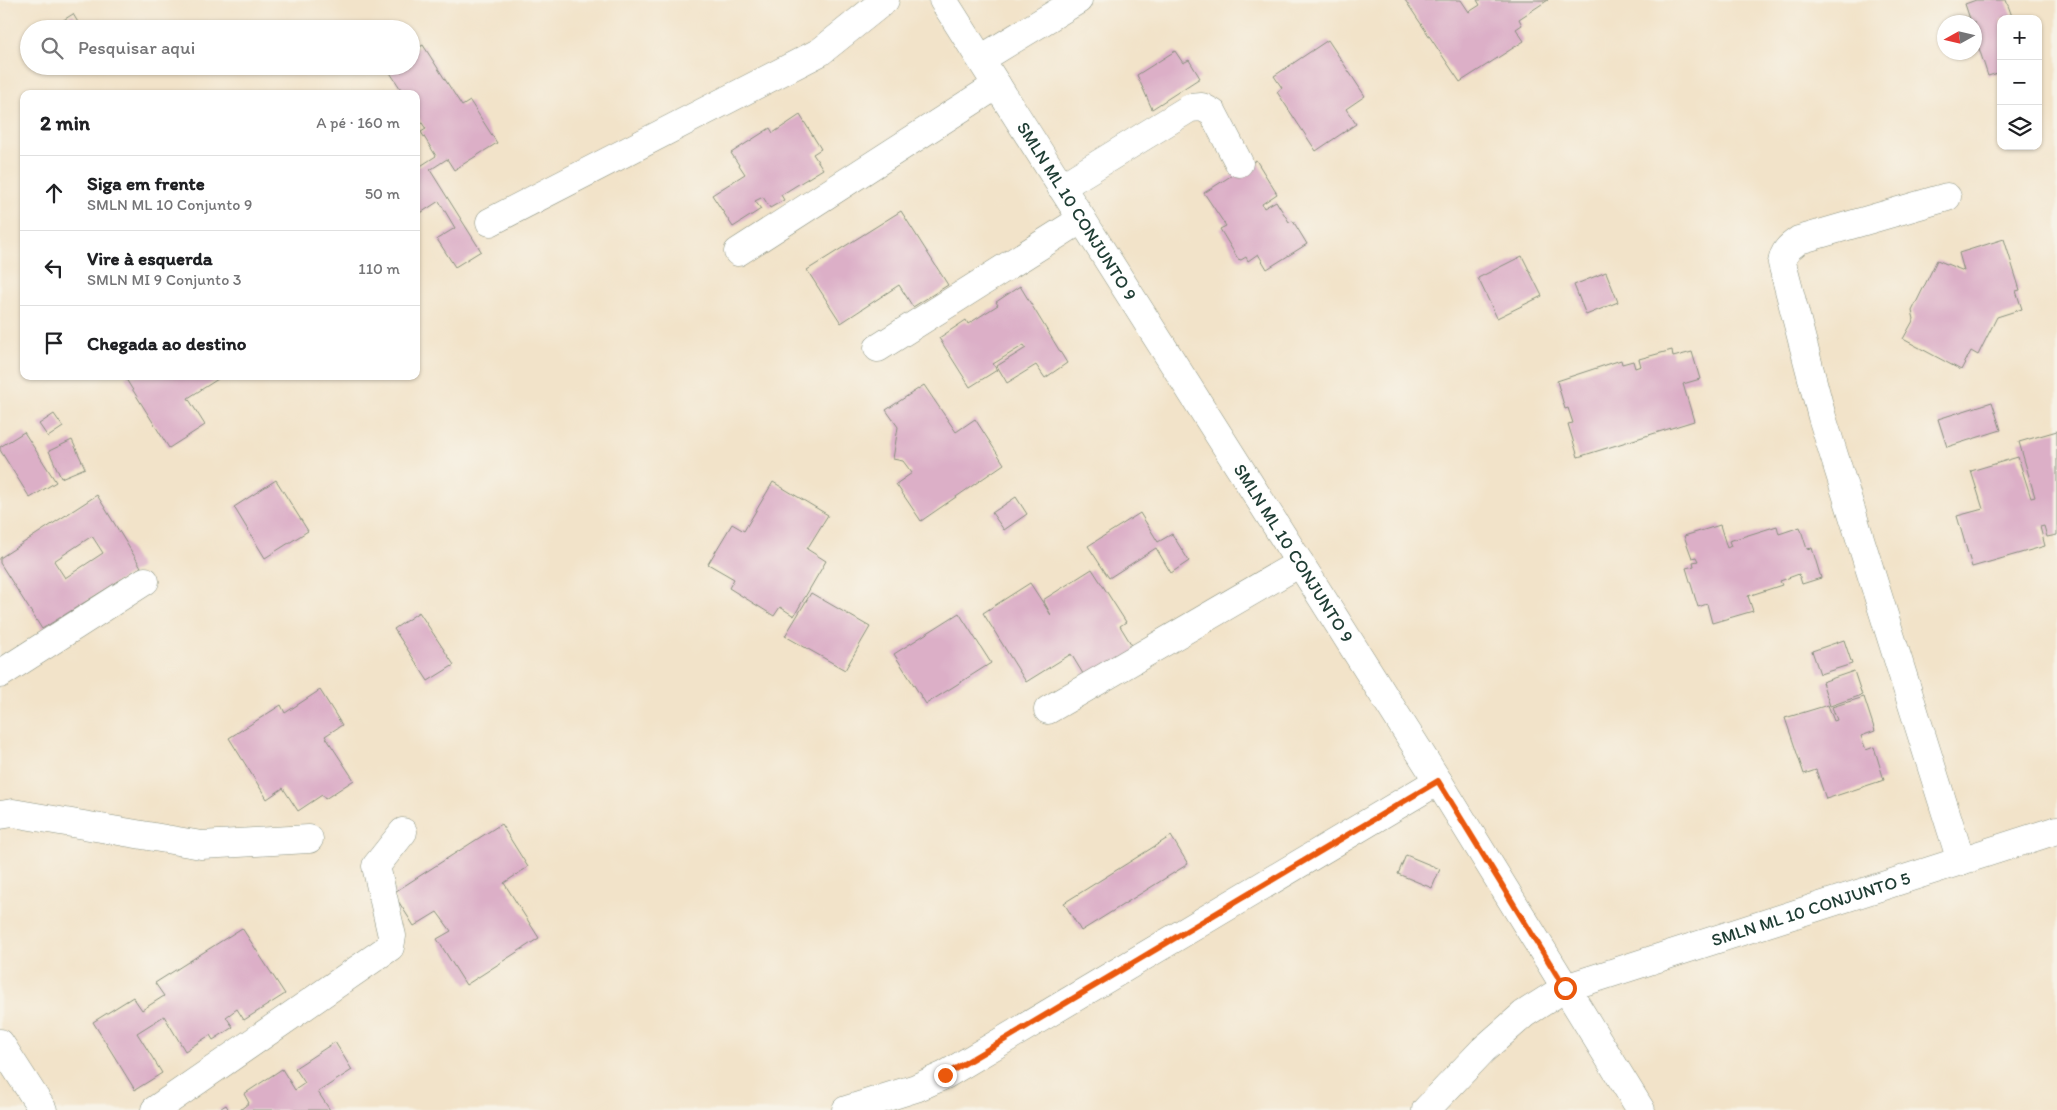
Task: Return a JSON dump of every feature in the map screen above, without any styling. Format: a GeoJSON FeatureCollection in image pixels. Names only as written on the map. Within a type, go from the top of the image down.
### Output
{"type":"FeatureCollection","features":[{"type":"Feature","properties":{"kind":"street"},"geometry":{"type":"LineString","coordinates":[[490,222],[820,52],[885,0]]}},
{"type":"Feature","properties":{"kind":"street","name":"SMLN ML 10 CONJUNTO 9"},"geometry":{"type":"LineString","coordinates":[[943,0],[1438,781],[1640,1110]]}},
{"type":"Feature","properties":{"kind":"street"},"geometry":{"type":"LineString","coordinates":[[981,59],[1078,0]]}},
{"type":"Feature","properties":{"kind":"street"},"geometry":{"type":"LineString","coordinates":[[738,252],[997,85]]}},
{"type":"Feature","properties":{"kind":"street"},"geometry":{"type":"LineString","coordinates":[[1061,187],[1190,108],[1202,108],[1212,113],[1239,163]]}},
{"type":"Feature","properties":{"kind":"street"},"geometry":{"type":"LineString","coordinates":[[1947,197],[1799,240],[1788,247],[1783,255],[1782,264],[1822,417],[1961,860]]}},
{"type":"Feature","properties":{"kind":"street"},"geometry":{"type":"LineString","coordinates":[[878,348],[1082,219]]}},
{"type":"Feature","properties":{"kind":"street"},"geometry":{"type":"LineString","coordinates":[[1048,710],[1300,563]]}},
{"type":"Feature","properties":{"kind":"street"},"geometry":{"type":"LineString","coordinates":[[0,674],[145,581]]}},
{"type":"Feature","properties":{"kind":"street"},"geometry":{"type":"LineString","coordinates":[[846,1110],[916,1088],[945,1075],[1438,781]]}},
{"type":"Feature","properties":{"kind":"street"},"geometry":{"type":"LineString","coordinates":[[0,815],[13,813],[202,845],[309,839]]}},
{"type":"Feature","properties":{"kind":"street","name":"SMLN ML 10 CONJUNTO 5"},"geometry":{"type":"LineString","coordinates":[[1426,1110],[1497,1038],[1524,1014],[1565,988],[2057,830]]}},
{"type":"Feature","properties":{"kind":"street"},"geometry":{"type":"LineString","coordinates":[[154,1110],[390,947],[392,936],[376,866],[404,832]]}},
{"type":"Feature","properties":{"kind":"street"},"geometry":{"type":"LineString","coordinates":[[0,1043],[43,1110]]}},
{"type":"Feature","properties":{"kind":"building"},"geometry":{"type":"Polygon","coordinates":[[[1405,0],[1461,0],[1469,12],[1480,5],[1477,0],[1548,0],[1519,19],[1522,25],[1516,29],[1524,41],[1460,82],[1405,0]]]}},
{"type":"Feature","properties":{"kind":"building"},"geometry":{"type":"Polygon","coordinates":[[[1976,0],[2006,0],[2012,15],[1997,15],[1997,73],[1988,76],[1982,58],[1982,15],[1969,15],[1965,4],[1976,0]]]}},
{"type":"Feature","properties":{"kind":"building"},"geometry":{"type":"Polygon","coordinates":[[[73,14],[77,20],[64,20],[73,14]]]}},
{"type":"Feature","properties":{"kind":"building"},"geometry":{"type":"Polygon","coordinates":[[[1328,40],[1365,96],[1346,109],[1356,124],[1316,151],[1277,92],[1282,88],[1274,76],[1328,40]]]}},
{"type":"Feature","properties":{"kind":"building"},"geometry":{"type":"Polygon","coordinates":[[[423,45],[462,106],[470,101],[497,143],[454,170],[447,159],[430,170],[481,251],[455,267],[437,239],[455,228],[439,201],[420,213],[420,166],[436,156],[421,132],[426,129],[420,120],[420,90],[401,90],[392,75],[420,75],[420,47],[423,45]]]}},
{"type":"Feature","properties":{"kind":"building"},"geometry":{"type":"Polygon","coordinates":[[[1175,51],[1183,63],[1189,60],[1200,78],[1152,109],[1137,75],[1175,51]]]}},
{"type":"Feature","properties":{"kind":"building"},"geometry":{"type":"Polygon","coordinates":[[[800,115],[821,149],[813,154],[823,169],[781,195],[784,200],[770,208],[763,197],[755,201],[761,209],[733,227],[712,195],[745,174],[731,153],[770,128],[773,133],[800,115]]]}},
{"type":"Feature","properties":{"kind":"building"},"geometry":{"type":"Polygon","coordinates":[[[1256,160],[1277,194],[1262,204],[1264,208],[1276,201],[1289,222],[1293,221],[1307,244],[1267,269],[1258,254],[1248,261],[1246,257],[1241,260],[1238,259],[1220,229],[1226,226],[1204,193],[1256,160]]]}},
{"type":"Feature","properties":{"kind":"building"},"geometry":{"type":"Polygon","coordinates":[[[901,211],[948,285],[913,307],[899,285],[841,323],[807,270],[901,211]]]}},
{"type":"Feature","properties":{"kind":"building"},"geometry":{"type":"Polygon","coordinates":[[[2004,239],[2020,290],[2016,291],[2022,309],[1997,317],[1978,355],[1971,351],[1961,370],[1903,339],[1914,319],[1912,311],[1937,260],[1964,271],[1959,253],[2004,239]]]}},
{"type":"Feature","properties":{"kind":"building"},"geometry":{"type":"Polygon","coordinates":[[[1522,256],[1542,296],[1497,318],[1478,278],[1522,256]]]}},
{"type":"Feature","properties":{"kind":"building"},"geometry":{"type":"Polygon","coordinates":[[[1606,272],[1618,302],[1586,315],[1574,285],[1606,272]]]}},
{"type":"Feature","properties":{"kind":"building"},"geometry":{"type":"Polygon","coordinates":[[[1020,286],[1067,363],[1045,378],[1036,365],[1007,383],[997,366],[1026,348],[1024,345],[993,364],[997,370],[970,387],[939,338],[966,320],[968,324],[998,305],[996,302],[1020,286]]]}},
{"type":"Feature","properties":{"kind":"building"},"geometry":{"type":"Polygon","coordinates":[[[1672,350],[1673,357],[1692,352],[1700,379],[1683,384],[1694,421],[1578,457],[1568,424],[1573,423],[1568,408],[1565,409],[1557,381],[1621,360],[1622,364],[1633,361],[1635,368],[1641,366],[1639,359],[1672,350]]]}},
{"type":"Feature","properties":{"kind":"building"},"geometry":{"type":"Polygon","coordinates":[[[126,380],[216,380],[188,398],[205,425],[169,448],[126,380]]]}},
{"type":"Feature","properties":{"kind":"building"},"geometry":{"type":"Polygon","coordinates":[[[924,385],[956,432],[975,419],[1004,464],[921,521],[896,484],[912,473],[903,461],[893,459],[898,427],[886,410],[924,385]]]}},
{"type":"Feature","properties":{"kind":"building"},"geometry":{"type":"Polygon","coordinates":[[[1992,402],[2001,430],[1947,447],[1938,419],[1992,402]]]}},
{"type":"Feature","properties":{"kind":"building"},"geometry":{"type":"Polygon","coordinates":[[[54,414],[63,427],[48,437],[39,424],[54,414]]]}},
{"type":"Feature","properties":{"kind":"building"},"geometry":{"type":"Polygon","coordinates":[[[2057,431],[2057,535],[2047,537],[2044,526],[2040,527],[2045,546],[1972,567],[1957,516],[1983,509],[1971,471],[2018,457],[2031,498],[2035,497],[2019,442],[2057,431]]]}},
{"type":"Feature","properties":{"kind":"building"},"geometry":{"type":"Polygon","coordinates":[[[24,432],[56,482],[30,498],[0,450],[0,447],[24,432]]]}},
{"type":"Feature","properties":{"kind":"building"},"geometry":{"type":"Polygon","coordinates":[[[72,440],[85,468],[61,478],[49,451],[72,440]]]}},
{"type":"Feature","properties":{"kind":"building"},"geometry":{"type":"Polygon","coordinates":[[[276,480],[308,531],[265,558],[234,507],[276,480]]]}},
{"type":"Feature","properties":{"kind":"building"},"geometry":{"type":"Polygon","coordinates":[[[773,482],[828,515],[807,549],[826,561],[794,616],[780,607],[774,616],[729,588],[734,579],[708,564],[732,524],[744,531],[773,482]]]}},
{"type":"Feature","properties":{"kind":"building"},"geometry":{"type":"Polygon","coordinates":[[[97,495],[141,567],[42,629],[0,563],[0,558],[97,495]],[[92,536],[54,561],[65,578],[103,553],[92,536]]]}},
{"type":"Feature","properties":{"kind":"building"},"geometry":{"type":"Polygon","coordinates":[[[1016,497],[1027,514],[1004,530],[992,513],[1016,497]]]}},
{"type":"Feature","properties":{"kind":"building"},"geometry":{"type":"Polygon","coordinates":[[[1140,513],[1158,542],[1172,534],[1189,561],[1171,573],[1156,548],[1109,578],[1088,546],[1140,513]]]}},
{"type":"Feature","properties":{"kind":"building"},"geometry":{"type":"Polygon","coordinates":[[[1720,525],[1727,548],[1731,546],[1729,541],[1777,526],[1779,534],[1800,527],[1807,549],[1812,548],[1821,578],[1802,584],[1799,574],[1780,581],[1782,585],[1748,596],[1753,611],[1712,623],[1707,604],[1698,607],[1686,568],[1694,566],[1693,562],[1698,561],[1696,557],[1692,558],[1684,536],[1720,525]]]}},
{"type":"Feature","properties":{"kind":"building"},"geometry":{"type":"Polygon","coordinates":[[[1092,569],[1126,622],[1120,626],[1136,652],[1088,682],[1071,654],[1026,682],[983,613],[1030,583],[1051,615],[1043,600],[1092,569]]]}},
{"type":"Feature","properties":{"kind":"building"},"geometry":{"type":"Polygon","coordinates":[[[811,593],[870,627],[845,670],[785,636],[811,593]]]}},
{"type":"Feature","properties":{"kind":"building"},"geometry":{"type":"Polygon","coordinates":[[[419,612],[454,665],[428,681],[394,629],[419,612]]]}},
{"type":"Feature","properties":{"kind":"building"},"geometry":{"type":"Polygon","coordinates":[[[959,613],[991,663],[926,704],[894,654],[959,613]]]}},
{"type":"Feature","properties":{"kind":"building"},"geometry":{"type":"Polygon","coordinates":[[[1844,640],[1852,664],[1820,674],[1812,651],[1844,640]]]}},
{"type":"Feature","properties":{"kind":"building"},"geometry":{"type":"Polygon","coordinates":[[[1854,671],[1862,695],[1830,706],[1822,682],[1854,671]]]}},
{"type":"Feature","properties":{"kind":"building"},"geometry":{"type":"Polygon","coordinates":[[[320,690],[342,725],[325,736],[354,780],[325,799],[322,795],[298,811],[283,788],[267,799],[229,738],[281,705],[285,713],[320,690]]]}},
{"type":"Feature","properties":{"kind":"building"},"geometry":{"type":"Polygon","coordinates":[[[1864,697],[1875,731],[1861,736],[1866,750],[1874,747],[1884,780],[1826,799],[1816,770],[1804,774],[1785,718],[1828,705],[1834,721],[1837,720],[1832,707],[1864,697]]]}},
{"type":"Feature","properties":{"kind":"building"},"geometry":{"type":"Polygon","coordinates":[[[501,824],[528,867],[504,883],[539,938],[466,985],[437,939],[451,931],[437,912],[414,926],[393,893],[501,824]]]}},
{"type":"Feature","properties":{"kind":"building"},"geometry":{"type":"Polygon","coordinates":[[[1171,836],[1188,864],[1081,931],[1064,903],[1171,836]]]}},
{"type":"Feature","properties":{"kind":"building"},"geometry":{"type":"Polygon","coordinates":[[[1406,855],[1440,869],[1432,888],[1398,874],[1406,855]]]}},
{"type":"Feature","properties":{"kind":"building"},"geometry":{"type":"Polygon","coordinates":[[[242,928],[285,994],[244,1020],[237,1009],[226,1017],[233,1027],[213,1040],[210,1035],[185,1051],[164,1016],[137,1033],[162,1073],[135,1090],[93,1022],[133,997],[142,1010],[164,996],[155,983],[242,928]]]}},
{"type":"Feature","properties":{"kind":"building"},"geometry":{"type":"Polygon","coordinates":[[[335,1042],[352,1070],[318,1092],[330,1110],[240,1110],[249,1103],[244,1094],[282,1069],[295,1090],[305,1083],[295,1068],[335,1042]]]}},
{"type":"Feature","properties":{"kind":"building"},"geometry":{"type":"Polygon","coordinates":[[[226,1105],[229,1110],[218,1110],[226,1105]]]}},
{"type":"Feature","properties":{"kind":"route"},"geometry":{"type":"LineString","coordinates":[[945,1075],[1438,781],[1565,988]]}}]}
